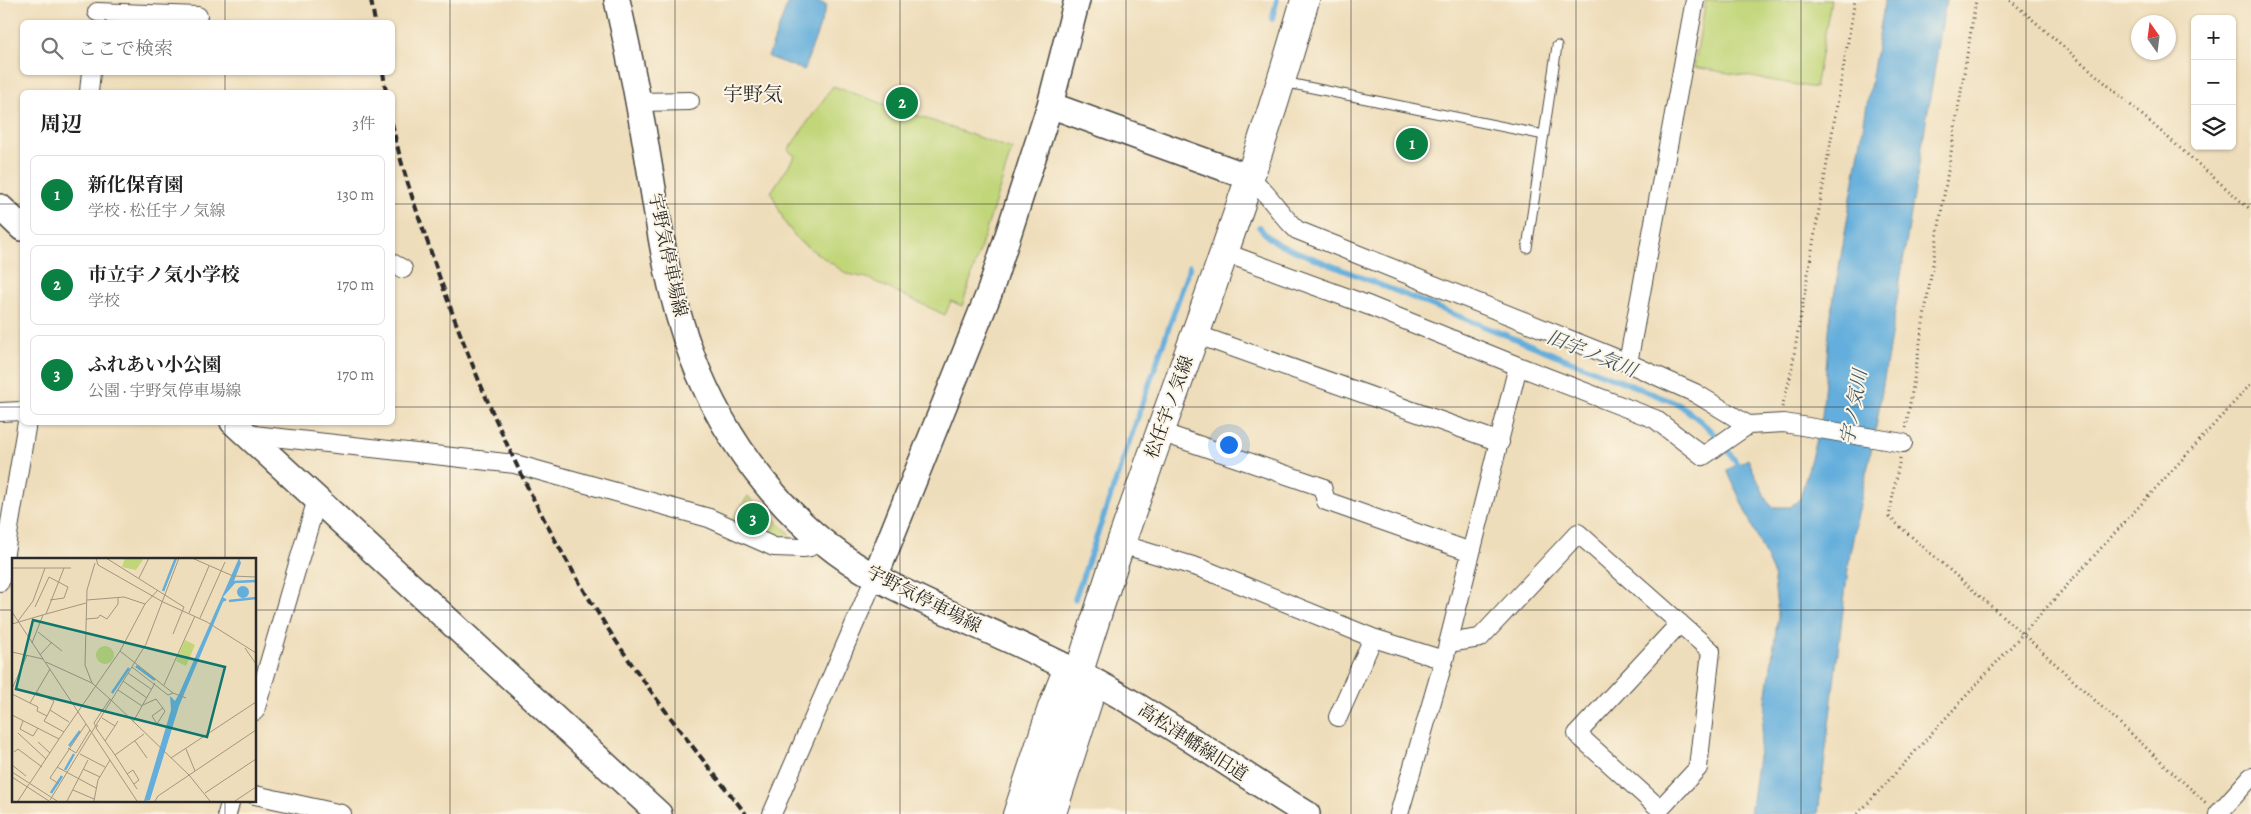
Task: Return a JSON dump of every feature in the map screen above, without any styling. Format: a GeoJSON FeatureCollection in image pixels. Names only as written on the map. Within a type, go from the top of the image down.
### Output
{"type":"FeatureCollection","features":[{"type":"Feature","properties":{"kind":"main road","name":"松任宇ノ気線"},"geometry":{"type":"LineString","coordinates":[[1034,814],[1121,544],[1282,82],[1305,0]]}},
{"type":"Feature","properties":{"kind":"street","name":"宇野気停車場線"},"geometry":{"type":"LineString","coordinates":[[617,0],[638,102],[670,284],[691,355],[712,403],[729,434],[771,490],[820,539],[875,577],[1080,674]]}},
{"type":"Feature","properties":{"kind":"street"},"geometry":{"type":"LineString","coordinates":[[772,814],[875,577],[990,291],[1050,105],[1078,0]]}},
{"type":"Feature","properties":{"kind":"street"},"geometry":{"type":"LineString","coordinates":[[1628,363],[1695,0]]}},
{"type":"Feature","properties":{"kind":"street"},"geometry":{"type":"LineString","coordinates":[[97,12],[198,16]]}},
{"type":"Feature","properties":{"kind":"street"},"geometry":{"type":"LineString","coordinates":[[89,90],[91,75]]}},
{"type":"Feature","properties":{"kind":"street"},"geometry":{"type":"LineString","coordinates":[[638,102],[690,101]]}},
{"type":"Feature","properties":{"kind":"street"},"geometry":{"type":"LineString","coordinates":[[1050,105],[1249,177],[1264,189],[1284,219],[1297,230],[1628,363],[1695,393],[1741,430]]}},
{"type":"Feature","properties":{"kind":"street"},"geometry":{"type":"LineString","coordinates":[[0,207],[20,226]]}},
{"type":"Feature","properties":{"kind":"street"},"geometry":{"type":"LineString","coordinates":[[1223,252],[1370,306],[1655,419],[1703,456],[1741,430],[1780,424],[1900,442]]}},
{"type":"Feature","properties":{"kind":"street"},"geometry":{"type":"LineString","coordinates":[[1195,334],[1500,442]]}},
{"type":"Feature","properties":{"kind":"street"},"geometry":{"type":"LineString","coordinates":[[1399,814],[1446,652],[1518,366]]}},
{"type":"Feature","properties":{"kind":"street"},"geometry":{"type":"LineString","coordinates":[[0,412],[20,411]]}},
{"type":"Feature","properties":{"kind":"street"},"geometry":{"type":"LineString","coordinates":[[0,582],[26,425]]}},
{"type":"Feature","properties":{"kind":"street"},"geometry":{"type":"LineString","coordinates":[[240,428],[515,464],[709,518],[774,546],[810,547],[820,539]]}},
{"type":"Feature","properties":{"kind":"street"},"geometry":{"type":"LineString","coordinates":[[240,428],[659,814]]}},
{"type":"Feature","properties":{"kind":"street"},"geometry":{"type":"LineString","coordinates":[[1160,432],[1322,487],[1326,501],[1471,552]]}},
{"type":"Feature","properties":{"kind":"street"},"geometry":{"type":"LineString","coordinates":[[256,708],[317,499]]}},
{"type":"Feature","properties":{"kind":"street"},"geometry":{"type":"LineString","coordinates":[[1121,544],[1203,569],[1373,638],[1446,652],[1480,638],[1578,533],[1711,650],[1698,768],[1660,809],[1577,734],[1680,623]]}},
{"type":"Feature","properties":{"kind":"street"},"geometry":{"type":"LineString","coordinates":[[1338,717],[1373,638]]}},
{"type":"Feature","properties":{"kind":"street"},"geometry":{"type":"LineString","coordinates":[[1012,814],[1047,706],[1080,674]]}},
{"type":"Feature","properties":{"kind":"street"},"geometry":{"type":"LineString","coordinates":[[1057,814],[1080,674]]}},
{"type":"Feature","properties":{"kind":"street","name":"高松津幡線旧道"},"geometry":{"type":"LineString","coordinates":[[1080,674],[1307,814]]}},
{"type":"Feature","properties":{"kind":"street"},"geometry":{"type":"LineString","coordinates":[[2214,811],[2251,777]]}},
{"type":"Feature","properties":{"kind":"street"},"geometry":{"type":"LineString","coordinates":[[256,794],[333,813]]}},
{"type":"Feature","properties":{"kind":"lane"},"geometry":{"type":"LineString","coordinates":[[1527,248],[1557,46]]}},
{"type":"Feature","properties":{"kind":"lane"},"geometry":{"type":"LineString","coordinates":[[1282,82],[1544,135]]}},
{"type":"Feature","properties":{"kind":"path"},"geometry":{"type":"LineString","coordinates":[[1780,424],[1790,378],[1855,0]]}},
{"type":"Feature","properties":{"kind":"path"},"geometry":{"type":"LineString","coordinates":[[1976,0],[1900,442],[1889,517],[2023,634],[2214,811]]}},
{"type":"Feature","properties":{"kind":"path"},"geometry":{"type":"LineString","coordinates":[[2010,0],[2251,210]]}},
{"type":"Feature","properties":{"kind":"path"},"geometry":{"type":"LineString","coordinates":[[1858,814],[2251,384]]}},
{"type":"Feature","properties":{"kind":"green space"},"geometry":{"type":"Polygon","coordinates":[[[1706,0],[1831,0],[1815,88],[1694,67],[1706,0]]]}},
{"type":"Feature","properties":{"kind":"green space"},"geometry":{"type":"Polygon","coordinates":[[[833,86],[1012,149],[962,306],[951,301],[945,315],[867,278],[847,274],[799,241],[785,223],[771,192],[795,156],[788,150],[833,86]]]}},
{"type":"Feature","properties":{"kind":"green space"},"geometry":{"type":"Polygon","coordinates":[[[748,496],[788,532],[791,539],[783,543],[730,524],[748,496]]]}},
{"type":"Feature","properties":{"kind":"water"},"geometry":{"type":"Polygon","coordinates":[[[789,0],[813,0],[827,5],[804,70],[768,57],[789,0]]]}},
{"type":"Feature","properties":{"kind":"water","name":"宇ノ気川"},"geometry":{"type":"Polygon","coordinates":[[[1885,0],[1946,0],[1876,427],[1850,553],[1818,814],[1750,814],[1778,616],[1773,573],[1727,470],[1748,459],[1767,501],[1773,507],[1790,507],[1800,499],[1822,417],[1830,320],[1885,0]]]}},
{"type":"Feature","properties":{"kind":"waterway"},"geometry":{"type":"LineString","coordinates":[[1272,19],[1277,0]]}},
{"type":"Feature","properties":{"kind":"waterway","name":"旧宇ノ気川"},"geometry":{"type":"LineString","coordinates":[[1259,227],[1278,244],[1678,404],[1714,433],[1741,471]]}},
{"type":"Feature","properties":{"kind":"waterway"},"geometry":{"type":"LineString","coordinates":[[1075,599],[1190,266]]}},
{"type":"Feature","properties":{"kind":"railway"},"geometry":{"type":"LineString","coordinates":[[371,0],[375,20]]}},
{"type":"Feature","properties":{"kind":"railway"},"geometry":{"type":"LineString","coordinates":[[383,75],[386,90]]}},
{"type":"Feature","properties":{"kind":"railway"},"geometry":{"type":"LineString","coordinates":[[395,135],[412,197],[454,319],[493,414],[538,507],[562,553],[616,641],[663,707],[746,814]]}},
{"type":"Feature","properties":{"kind":"place","name":"市立宇ノ気小学校"},"geometry":{"type":"Point","coordinates":[902,103]}},
{"type":"Feature","properties":{"kind":"place","name":"新化保育園"},"geometry":{"type":"Point","coordinates":[1412,144]}},
{"type":"Feature","properties":{"kind":"place","name":"ふれあい小公園"},"geometry":{"type":"Point","coordinates":[753,519]}},
{"type":"Feature","properties":{"kind":"district","name":"宇野気"},"geometry":{"type":"Point","coordinates":[753,94]}}]}
